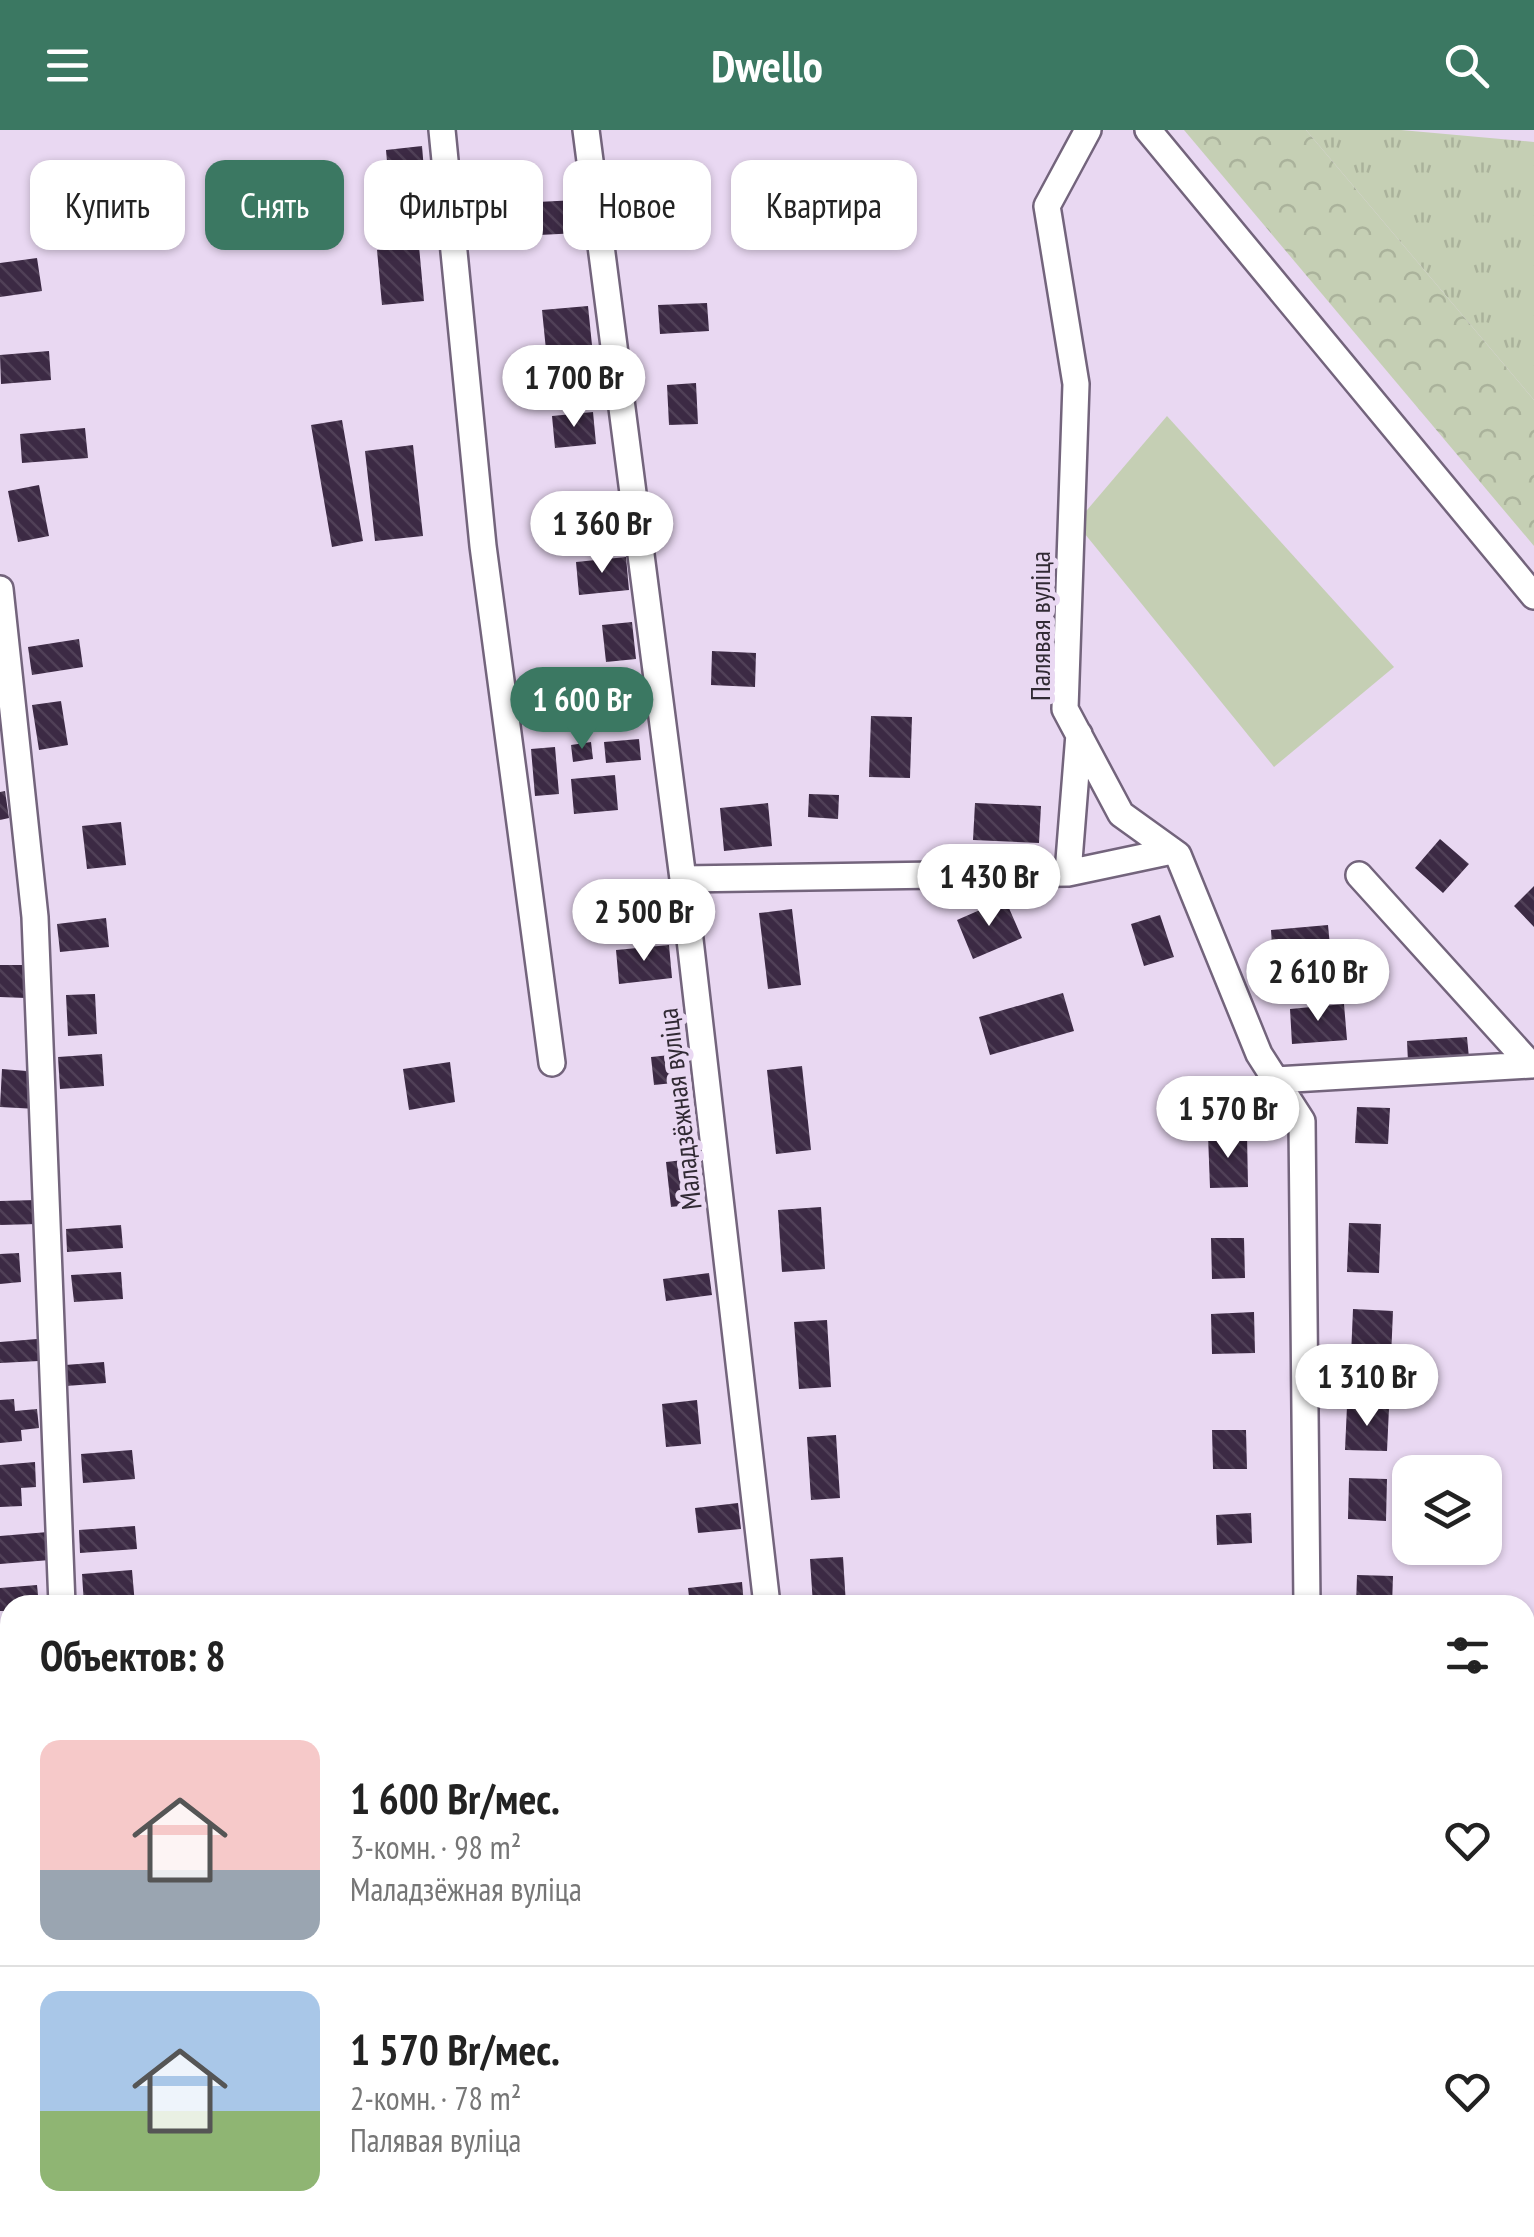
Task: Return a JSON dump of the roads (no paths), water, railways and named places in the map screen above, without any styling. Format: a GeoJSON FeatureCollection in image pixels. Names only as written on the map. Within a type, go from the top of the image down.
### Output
{"type":"FeatureCollection","features":[{"type":"Feature","properties":{"kind":"street"},"geometry":{"type":"LineString","coordinates":[[442,130],[483,546],[552,1064]]}},
{"type":"Feature","properties":{"kind":"street","name":"Маладзёжная вуліца"},"geometry":{"type":"LineString","coordinates":[[586,130],[683,879],[766,1595]]}},
{"type":"Feature","properties":{"kind":"street","name":"Палявая вуліца"},"geometry":{"type":"LineString","coordinates":[[1088,130],[1048,206],[1076,384],[1066,709],[1122,814],[1178,856],[1258,1054],[1302,1121],[1307,1595]]}},
{"type":"Feature","properties":{"kind":"street"},"geometry":{"type":"LineString","coordinates":[[1148,130],[1534,596]]}},
{"type":"Feature","properties":{"kind":"street"},"geometry":{"type":"LineString","coordinates":[[0,589],[34,917],[62,1595]]}},
{"type":"Feature","properties":{"kind":"street"},"geometry":{"type":"LineString","coordinates":[[1068,873],[1079,734]]}},
{"type":"Feature","properties":{"kind":"street"},"geometry":{"type":"LineString","coordinates":[[683,879],[1068,873],[1172,850]]}},
{"type":"Feature","properties":{"kind":"street"},"geometry":{"type":"LineString","coordinates":[[1276,1080],[1531,1064],[1359,875]]}}]}
